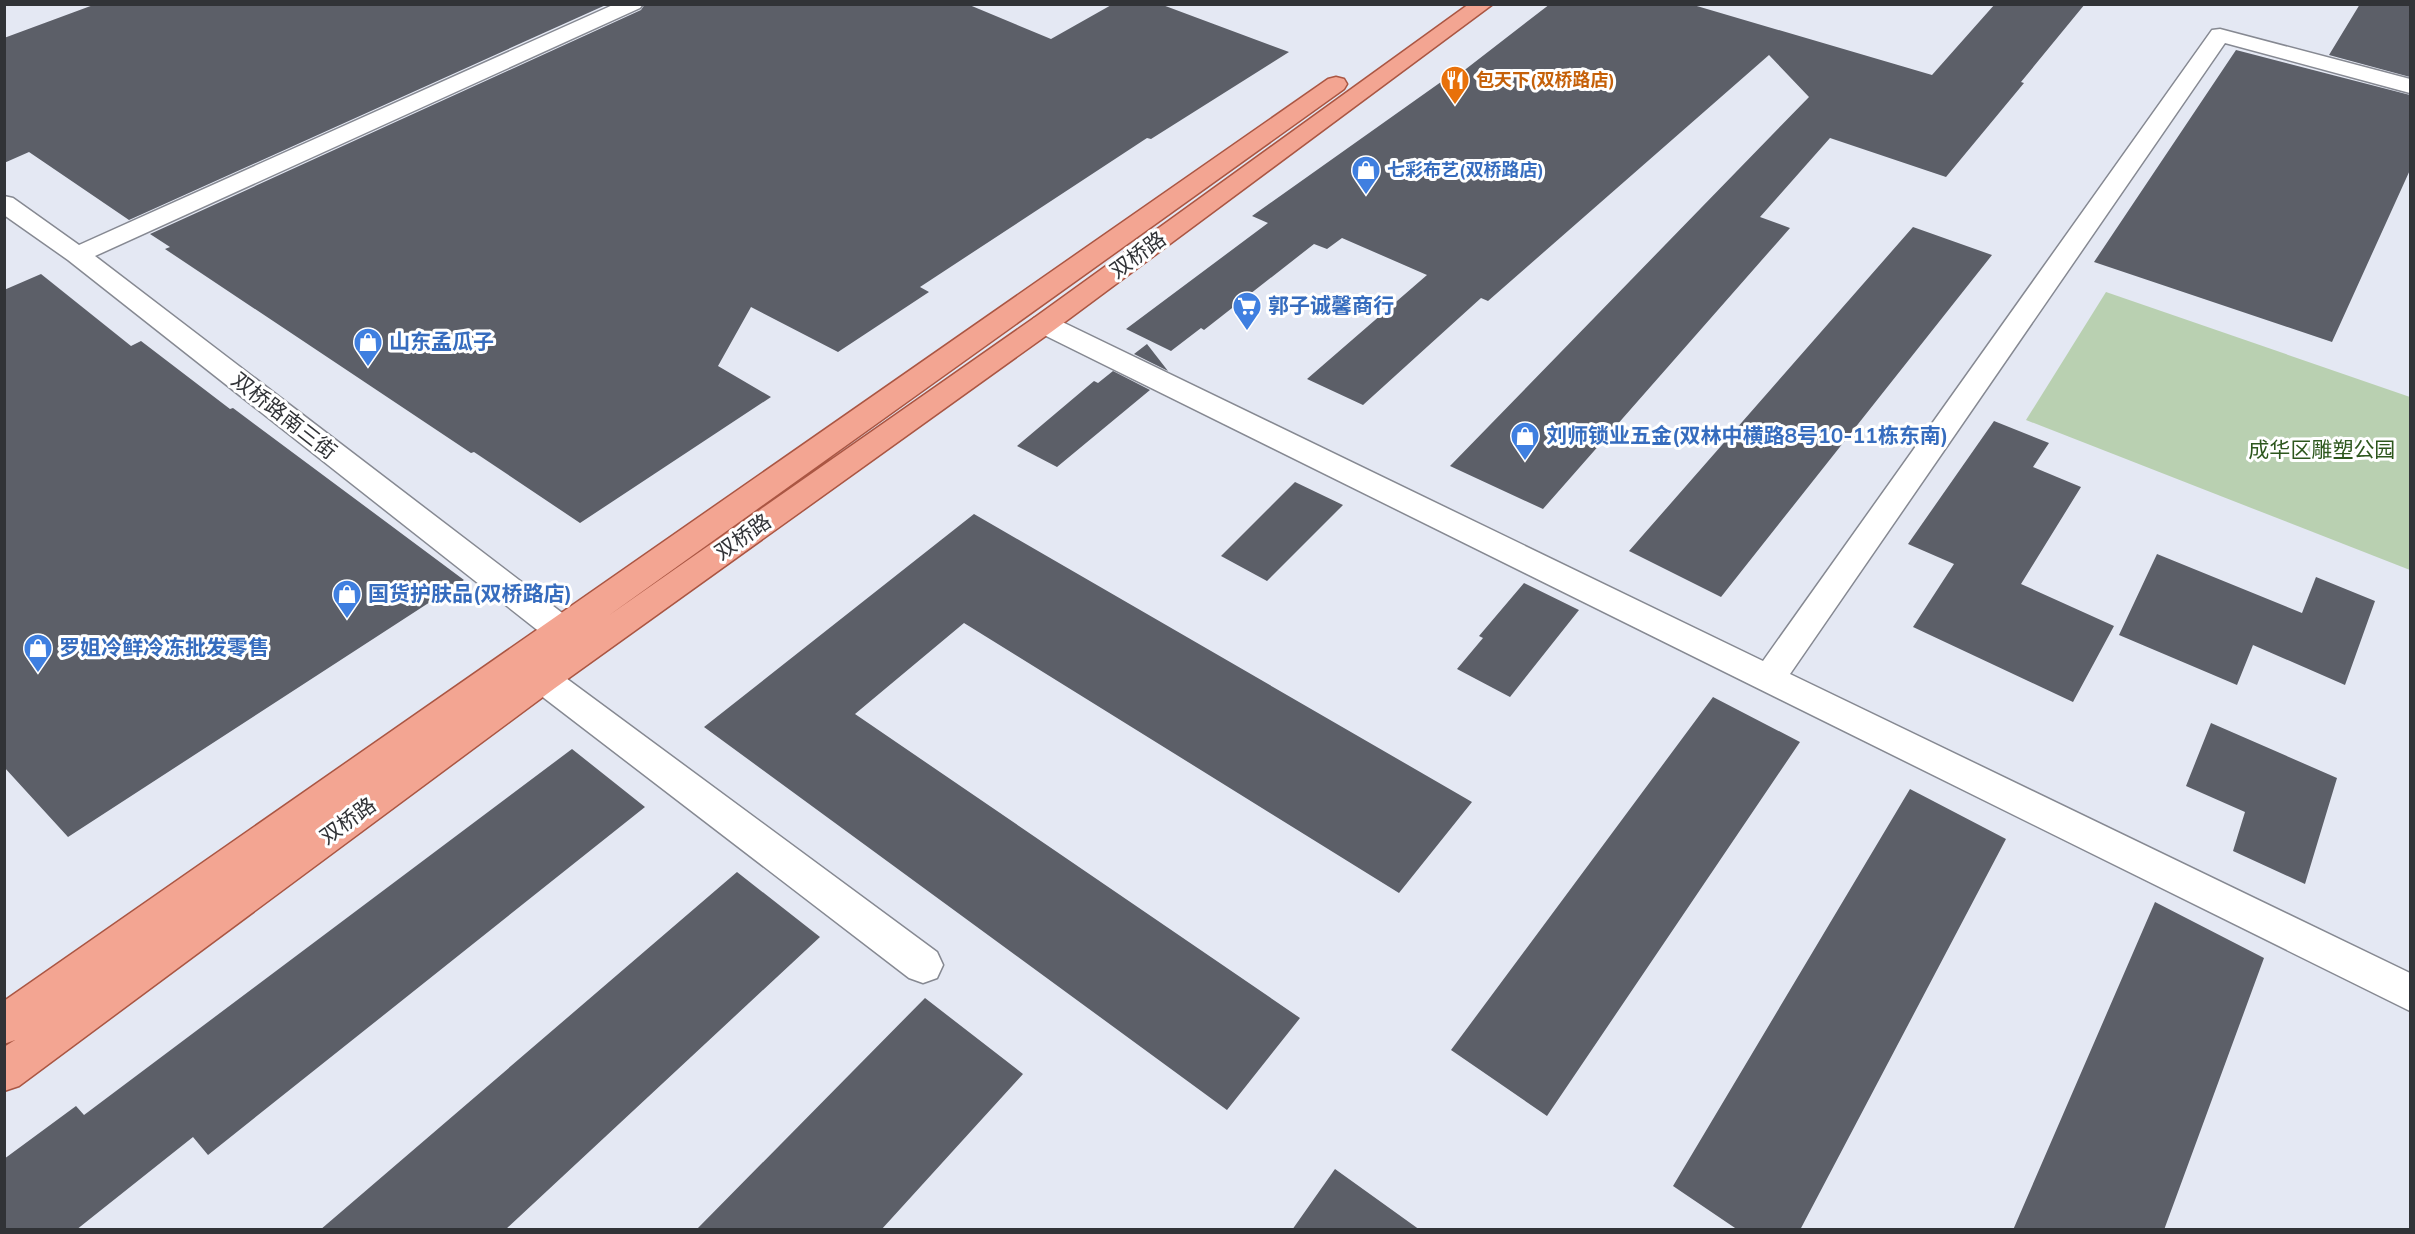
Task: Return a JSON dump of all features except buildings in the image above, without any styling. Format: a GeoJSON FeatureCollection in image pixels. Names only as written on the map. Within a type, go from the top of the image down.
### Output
{"type":"FeatureCollection","features":[{"type":"Feature","properties":{"kind":"main road","name":"双桥路"},"geometry":{"type":"LineString","coordinates":[[4,1025],[1448,4]]}},
{"type":"Feature","properties":{"kind":"main road","name":"双桥路"},"geometry":{"type":"LineString","coordinates":[[4,1072],[543,679],[1044,324],[1483,4]]}},
{"type":"Feature","properties":{"kind":"street"},"geometry":{"type":"LineString","coordinates":[[77,255],[633,4]]}},
{"type":"Feature","properties":{"kind":"street"},"geometry":{"type":"LineString","coordinates":[[1769,678],[2220,35],[2410,86]]}},
{"type":"Feature","properties":{"kind":"street","name":"双桥路南三街"},"geometry":{"type":"LineString","coordinates":[[4,202],[77,255],[562,631]]}},
{"type":"Feature","properties":{"kind":"street"},"geometry":{"type":"LineString","coordinates":[[1044,324],[2410,993]]}},
{"type":"Feature","properties":{"kind":"street"},"geometry":{"type":"LineString","coordinates":[[543,679],[923,965]]}},
{"type":"Feature","properties":{"kind":"green space","name":"成华区雕塑公园"},"geometry":{"type":"Polygon","coordinates":[[[2106,292],[2410,397],[2410,570],[2026,420],[2106,292]]]}},
{"type":"Feature","properties":{"kind":"place","name":"包天下(双桥路店)"},"geometry":{"type":"Point","coordinates":[1455,106]}},
{"type":"Feature","properties":{"kind":"place","name":"七彩布艺(双桥路店)"},"geometry":{"type":"Point","coordinates":[1366,196]}},
{"type":"Feature","properties":{"kind":"place","name":"郭子诚馨商行"},"geometry":{"type":"Point","coordinates":[1247,332]}},
{"type":"Feature","properties":{"kind":"place","name":"山东孟瓜子"},"geometry":{"type":"Point","coordinates":[368,368]}},
{"type":"Feature","properties":{"kind":"place","name":"刘师锁业五金(双林中横路8号10-11栋东南)"},"geometry":{"type":"Point","coordinates":[1525,462]}},
{"type":"Feature","properties":{"kind":"place","name":"国货护肤品(双桥路店)"},"geometry":{"type":"Point","coordinates":[347,620]}},
{"type":"Feature","properties":{"kind":"place","name":"罗姐冷鲜冷冻批发零售"},"geometry":{"type":"Point","coordinates":[38,674]}}]}
